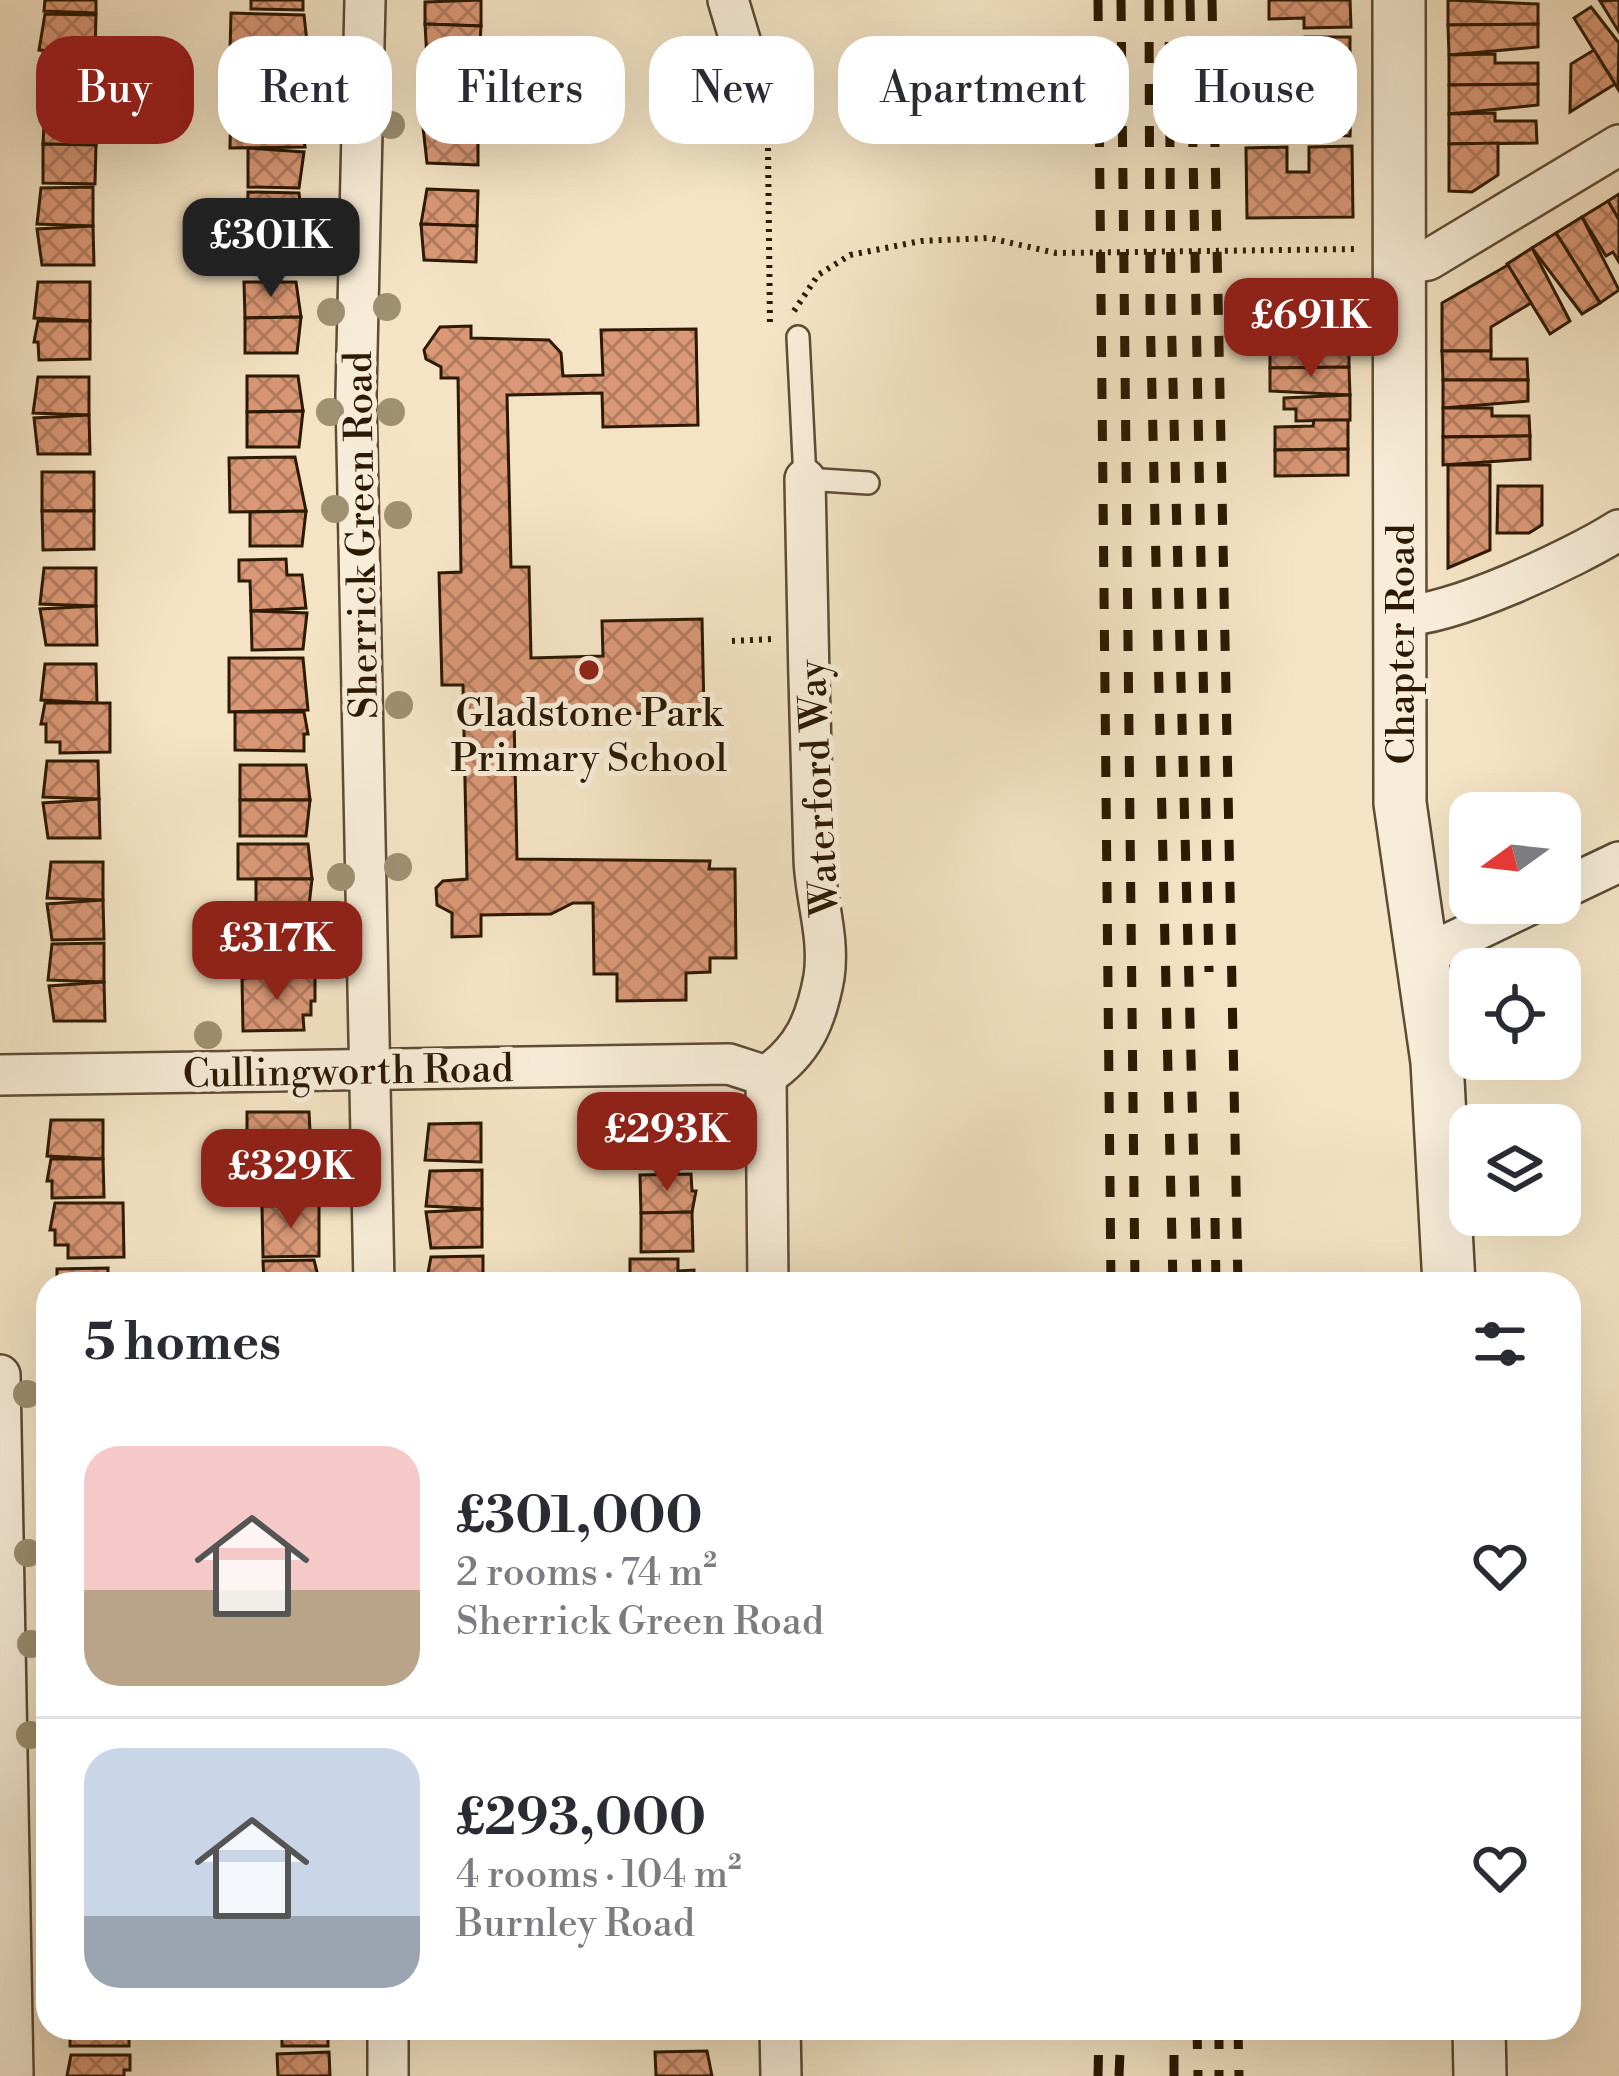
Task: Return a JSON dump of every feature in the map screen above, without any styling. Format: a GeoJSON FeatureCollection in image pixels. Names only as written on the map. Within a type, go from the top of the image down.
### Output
{"type":"FeatureCollection","features":[{"type":"Feature","properties":{"kind":"street","name":"Sherrick Green Road"},"geometry":{"type":"LineString","coordinates":[[365,0],[356,394],[374,1272]]}},
{"type":"Feature","properties":{"kind":"street"},"geometry":{"type":"LineString","coordinates":[[728,0],[739,36]]}},
{"type":"Feature","properties":{"kind":"street","name":"Chapter Road"},"geometry":{"type":"LineString","coordinates":[[1399,0],[1386,257],[1400,615],[1400,803],[1437,1062],[1448,1272]]}},
{"type":"Feature","properties":{"kind":"street"},"geometry":{"type":"LineString","coordinates":[[1386,257],[1428,260],[1619,145]]}},
{"type":"Feature","properties":{"kind":"street","name":"Waterford Way"},"geometry":{"type":"LineString","coordinates":[[766,1076],[795,1057],[806,1037],[825,958],[814,874],[806,479]]}},
{"type":"Feature","properties":{"kind":"street"},"geometry":{"type":"LineString","coordinates":[[1400,615],[1432,614],[1593,547],[1619,530]]}},
{"type":"Feature","properties":{"kind":"street"},"geometry":{"type":"LineString","coordinates":[[1581,880],[1619,862]]}},
{"type":"Feature","properties":{"kind":"street"},"geometry":{"type":"LineString","coordinates":[[1423,956],[1489,924]]}},
{"type":"Feature","properties":{"kind":"street","name":"Cullingworth Road"},"geometry":{"type":"LineString","coordinates":[[0,1075],[729,1064],[766,1076]]}},
{"type":"Feature","properties":{"kind":"street"},"geometry":{"type":"LineString","coordinates":[[766,1076],[768,1272]]}},
{"type":"Feature","properties":{"kind":"street"},"geometry":{"type":"LineString","coordinates":[[0,1375],[13,2076]]}},
{"type":"Feature","properties":{"kind":"street"},"geometry":{"type":"LineString","coordinates":[[388,2040],[388,2076]]}},
{"type":"Feature","properties":{"kind":"street"},"geometry":{"type":"LineString","coordinates":[[780,2040],[781,2076]]}},
{"type":"Feature","properties":{"kind":"street"},"geometry":{"type":"LineString","coordinates":[[1478,2040],[1480,2076]]}},
{"type":"Feature","properties":{"kind":"lane","name":"Waterford Way"},"geometry":{"type":"LineString","coordinates":[[798,337],[806,479]]}},
{"type":"Feature","properties":{"kind":"lane"},"geometry":{"type":"LineString","coordinates":[[806,479],[868,483]]}},
{"type":"Feature","properties":{"kind":"path"},"geometry":{"type":"LineString","coordinates":[[765,144],[770,342],[818,275],[850,255],[921,241],[989,238],[1056,254],[1386,257]]}},
{"type":"Feature","properties":{"kind":"path"},"geometry":{"type":"LineString","coordinates":[[776,616],[777,653]]}},
{"type":"Feature","properties":{"kind":"path"},"geometry":{"type":"LineString","coordinates":[[732,640],[776,639]]}},
{"type":"Feature","properties":{"kind":"building"},"geometry":{"type":"Polygon","coordinates":[[[45,0],[96,0],[96,13],[44,11],[45,0]]]}},
{"type":"Feature","properties":{"kind":"building"},"geometry":{"type":"Polygon","coordinates":[[[251,0],[303,0],[303,10],[251,9],[251,0]]]}},
{"type":"Feature","properties":{"kind":"building"},"geometry":{"type":"Polygon","coordinates":[[[481,0],[481,26],[425,24],[425,2],[481,0]]]}},
{"type":"Feature","properties":{"kind":"building"},"geometry":{"type":"Polygon","coordinates":[[[1269,0],[1350,0],[1351,27],[1304,28],[1304,18],[1269,19],[1269,0]]]}},
{"type":"Feature","properties":{"kind":"building"},"geometry":{"type":"Polygon","coordinates":[[[1448,0],[1538,4],[1538,24],[1448,25],[1448,0]]]}},
{"type":"Feature","properties":{"kind":"building"},"geometry":{"type":"Polygon","coordinates":[[[1619,0],[1619,32],[1600,1],[1619,0]]]}},
{"type":"Feature","properties":{"kind":"building"},"geometry":{"type":"Polygon","coordinates":[[[1591,7],[1619,43],[1618,89],[1574,18],[1591,7]]]}},
{"type":"Feature","properties":{"kind":"building"},"geometry":{"type":"Polygon","coordinates":[[[231,13],[304,15],[306,36],[230,36],[231,13]]]}},
{"type":"Feature","properties":{"kind":"building"},"geometry":{"type":"Polygon","coordinates":[[[45,14],[96,15],[95,36],[41,36],[45,14]]]}},
{"type":"Feature","properties":{"kind":"building"},"geometry":{"type":"Polygon","coordinates":[[[425,24],[481,26],[480,36],[426,36],[425,24]]]}},
{"type":"Feature","properties":{"kind":"building"},"geometry":{"type":"Polygon","coordinates":[[[1538,24],[1538,47],[1449,55],[1448,25],[1538,24]]]}},
{"type":"Feature","properties":{"kind":"building"},"geometry":{"type":"Polygon","coordinates":[[[1594,50],[1615,84],[1570,112],[1571,64],[1594,50]]]}},
{"type":"Feature","properties":{"kind":"building"},"geometry":{"type":"Polygon","coordinates":[[[1495,54],[1495,63],[1538,63],[1538,84],[1449,85],[1449,55],[1495,54]]]}},
{"type":"Feature","properties":{"kind":"building"},"geometry":{"type":"Polygon","coordinates":[[[1538,84],[1538,105],[1449,114],[1449,85],[1538,84]]]}},
{"type":"Feature","properties":{"kind":"building"},"geometry":{"type":"Polygon","coordinates":[[[1495,113],[1495,121],[1536,121],[1537,143],[1449,144],[1449,114],[1495,113]]]}},
{"type":"Feature","properties":{"kind":"building"},"geometry":{"type":"Polygon","coordinates":[[[1498,143],[1498,175],[1472,192],[1449,191],[1449,144],[1498,143]]]}},
{"type":"Feature","properties":{"kind":"building"},"geometry":{"type":"Polygon","coordinates":[[[43,144],[96,145],[95,184],[43,183],[43,144]]]}},
{"type":"Feature","properties":{"kind":"building"},"geometry":{"type":"Polygon","coordinates":[[[230,144],[305,147],[230,148],[230,144]]]}},
{"type":"Feature","properties":{"kind":"building"},"geometry":{"type":"Polygon","coordinates":[[[425,144],[478,144],[478,165],[427,163],[425,144]]]}},
{"type":"Feature","properties":{"kind":"building"},"geometry":{"type":"Polygon","coordinates":[[[1352,146],[1353,217],[1247,218],[1246,148],[1287,147],[1287,172],[1309,172],[1309,147],[1352,146]]]}},
{"type":"Feature","properties":{"kind":"building"},"geometry":{"type":"Polygon","coordinates":[[[248,148],[304,152],[299,188],[248,187],[248,148]]]}},
{"type":"Feature","properties":{"kind":"building"},"geometry":{"type":"Polygon","coordinates":[[[93,187],[93,226],[37,224],[41,188],[93,187]]]}},
{"type":"Feature","properties":{"kind":"building"},"geometry":{"type":"Polygon","coordinates":[[[427,189],[478,191],[477,226],[421,224],[427,189]]]}},
{"type":"Feature","properties":{"kind":"building"},"geometry":{"type":"Polygon","coordinates":[[[248,192],[299,193],[303,229],[247,231],[248,192]]]}},
{"type":"Feature","properties":{"kind":"building"},"geometry":{"type":"Polygon","coordinates":[[[1619,194],[1619,220],[1608,201],[1619,194]]]}},
{"type":"Feature","properties":{"kind":"building"},"geometry":{"type":"Polygon","coordinates":[[[1608,201],[1619,220],[1619,262],[1613,252],[1606,256],[1582,217],[1608,201]]]}},
{"type":"Feature","properties":{"kind":"building"},"geometry":{"type":"Polygon","coordinates":[[[1582,217],[1619,290],[1600,303],[1556,233],[1582,217]]]}},
{"type":"Feature","properties":{"kind":"building"},"geometry":{"type":"Polygon","coordinates":[[[421,224],[477,226],[476,262],[424,260],[421,224]]]}},
{"type":"Feature","properties":{"kind":"building"},"geometry":{"type":"Polygon","coordinates":[[[93,226],[94,265],[42,265],[37,229],[93,226]]]}},
{"type":"Feature","properties":{"kind":"building"},"geometry":{"type":"Polygon","coordinates":[[[247,231],[303,234],[298,270],[247,269],[247,231]]]}},
{"type":"Feature","properties":{"kind":"building"},"geometry":{"type":"Polygon","coordinates":[[[1556,233],[1600,303],[1582,314],[1532,248],[1556,233]]]}},
{"type":"Feature","properties":{"kind":"building"},"geometry":{"type":"Polygon","coordinates":[[[1532,248],[1570,321],[1550,334],[1507,264],[1532,248]]]}},
{"type":"Feature","properties":{"kind":"building"},"geometry":{"type":"Polygon","coordinates":[[[1508,265],[1531,303],[1491,327],[1491,351],[1442,351],[1442,303],[1508,265]]]}},
{"type":"Feature","properties":{"kind":"building"},"geometry":{"type":"Polygon","coordinates":[[[38,282],[90,282],[90,321],[34,318],[38,282]]]}},
{"type":"Feature","properties":{"kind":"building"},"geometry":{"type":"Polygon","coordinates":[[[244,282],[296,282],[301,317],[245,318],[244,282]]]}},
{"type":"Feature","properties":{"kind":"building"},"geometry":{"type":"Polygon","coordinates":[[[1349,288],[1349,314],[1275,315],[1274,289],[1349,288]]]}},
{"type":"Feature","properties":{"kind":"building"},"geometry":{"type":"Polygon","coordinates":[[[1349,314],[1349,340],[1263,336],[1262,315],[1349,314]]]}},
{"type":"Feature","properties":{"kind":"building"},"geometry":{"type":"Polygon","coordinates":[[[301,317],[297,353],[245,353],[245,318],[301,317]]]}},
{"type":"Feature","properties":{"kind":"building"},"geometry":{"type":"Polygon","coordinates":[[[38,321],[90,321],[90,359],[39,360],[38,342],[34,342],[38,321]]]}},
{"type":"Feature","properties":{"kind":"building"},"geometry":{"type":"Polygon","coordinates":[[[471,326],[471,338],[549,340],[561,353],[563,376],[603,375],[601,330],[696,329],[698,425],[603,427],[602,393],[507,395],[511,567],[529,567],[531,658],[603,656],[602,621],[702,619],[704,712],[514,716],[517,859],[710,861],[709,869],[735,869],[736,958],[710,958],[710,972],[686,973],[686,1000],[617,1001],[617,974],[594,974],[593,903],[573,903],[551,914],[481,915],[481,936],[452,937],[452,913],[437,905],[436,888],[443,881],[467,879],[463,685],[442,685],[439,573],[461,572],[458,378],[441,378],[441,367],[426,359],[424,350],[440,327],[471,326]]]}},
{"type":"Feature","properties":{"kind":"building"},"geometry":{"type":"Polygon","coordinates":[[[1349,340],[1349,367],[1270,368],[1270,351],[1303,350],[1303,341],[1349,340]]]}},
{"type":"Feature","properties":{"kind":"building"},"geometry":{"type":"Polygon","coordinates":[[[1442,351],[1491,351],[1491,359],[1527,359],[1528,380],[1443,380],[1442,351]]]}},
{"type":"Feature","properties":{"kind":"building"},"geometry":{"type":"Polygon","coordinates":[[[1349,367],[1350,395],[1270,391],[1270,368],[1349,367]]]}},
{"type":"Feature","properties":{"kind":"building"},"geometry":{"type":"Polygon","coordinates":[[[247,376],[298,376],[303,411],[247,412],[247,376]]]}},
{"type":"Feature","properties":{"kind":"building"},"geometry":{"type":"Polygon","coordinates":[[[38,377],[89,377],[89,415],[33,413],[38,377]]]}},
{"type":"Feature","properties":{"kind":"building"},"geometry":{"type":"Polygon","coordinates":[[[1443,380],[1528,380],[1528,401],[1443,408],[1443,380]]]}},
{"type":"Feature","properties":{"kind":"building"},"geometry":{"type":"Polygon","coordinates":[[[1350,395],[1350,420],[1296,421],[1296,409],[1284,409],[1284,398],[1350,395]]]}},
{"type":"Feature","properties":{"kind":"building"},"geometry":{"type":"Polygon","coordinates":[[[1443,408],[1492,408],[1492,416],[1529,416],[1530,436],[1443,437],[1443,408]]]}},
{"type":"Feature","properties":{"kind":"building"},"geometry":{"type":"Polygon","coordinates":[[[303,411],[299,447],[247,447],[247,412],[303,411]]]}},
{"type":"Feature","properties":{"kind":"building"},"geometry":{"type":"Polygon","coordinates":[[[89,415],[90,454],[38,454],[34,418],[89,415]]]}},
{"type":"Feature","properties":{"kind":"building"},"geometry":{"type":"Polygon","coordinates":[[[1314,420],[1348,420],[1348,449],[1275,450],[1275,427],[1313,426],[1314,420]]]}},
{"type":"Feature","properties":{"kind":"building"},"geometry":{"type":"Polygon","coordinates":[[[1530,436],[1530,459],[1443,465],[1443,437],[1530,436]]]}},
{"type":"Feature","properties":{"kind":"building"},"geometry":{"type":"Polygon","coordinates":[[[1348,449],[1348,475],[1275,476],[1275,450],[1348,449]]]}},
{"type":"Feature","properties":{"kind":"building"},"geometry":{"type":"Polygon","coordinates":[[[295,457],[306,511],[230,512],[229,458],[295,457]]]}},
{"type":"Feature","properties":{"kind":"building"},"geometry":{"type":"Polygon","coordinates":[[[1448,465],[1490,465],[1490,550],[1448,568],[1448,465]]]}},
{"type":"Feature","properties":{"kind":"building"},"geometry":{"type":"Polygon","coordinates":[[[42,472],[94,472],[94,511],[42,511],[42,472]]]}},
{"type":"Feature","properties":{"kind":"building"},"geometry":{"type":"Polygon","coordinates":[[[1498,486],[1542,486],[1542,525],[1529,533],[1497,533],[1498,486]]]}},
{"type":"Feature","properties":{"kind":"building"},"geometry":{"type":"Polygon","coordinates":[[[42,511],[94,511],[94,549],[43,550],[42,511]]]}},
{"type":"Feature","properties":{"kind":"building"},"geometry":{"type":"Polygon","coordinates":[[[306,511],[302,546],[250,546],[250,512],[306,511]]]}},
{"type":"Feature","properties":{"kind":"building"},"geometry":{"type":"Polygon","coordinates":[[[286,559],[287,575],[302,575],[306,608],[251,611],[250,581],[239,581],[239,560],[286,559]]]}},
{"type":"Feature","properties":{"kind":"building"},"geometry":{"type":"Polygon","coordinates":[[[44,568],[96,568],[96,606],[40,604],[44,568]]]}},
{"type":"Feature","properties":{"kind":"building"},"geometry":{"type":"Polygon","coordinates":[[[96,606],[97,645],[46,645],[40,609],[96,606]]]}},
{"type":"Feature","properties":{"kind":"building"},"geometry":{"type":"Polygon","coordinates":[[[251,611],[307,613],[303,649],[252,650],[251,611]]]}},
{"type":"Feature","properties":{"kind":"building"},"geometry":{"type":"Polygon","coordinates":[[[229,658],[303,658],[308,710],[229,712],[229,658]]]}},
{"type":"Feature","properties":{"kind":"building"},"geometry":{"type":"Polygon","coordinates":[[[45,664],[96,664],[97,703],[41,700],[45,664]]]}},
{"type":"Feature","properties":{"kind":"building"},"geometry":{"type":"Polygon","coordinates":[[[45,703],[110,703],[110,752],[60,753],[60,742],[46,742],[46,724],[41,724],[45,703]]]}},
{"type":"Feature","properties":{"kind":"building"},"geometry":{"type":"Polygon","coordinates":[[[235,712],[304,712],[308,734],[304,734],[304,751],[235,750],[235,712]]]}},
{"type":"Feature","properties":{"kind":"building"},"geometry":{"type":"Polygon","coordinates":[[[47,761],[98,761],[99,799],[43,797],[47,761]]]}},
{"type":"Feature","properties":{"kind":"building"},"geometry":{"type":"Polygon","coordinates":[[[240,765],[306,765],[310,800],[240,800],[240,765]]]}},
{"type":"Feature","properties":{"kind":"building"},"geometry":{"type":"Polygon","coordinates":[[[99,799],[100,838],[48,838],[43,803],[99,799]]]}},
{"type":"Feature","properties":{"kind":"building"},"geometry":{"type":"Polygon","coordinates":[[[240,800],[310,800],[306,836],[240,836],[240,800]]]}},
{"type":"Feature","properties":{"kind":"building"},"geometry":{"type":"Polygon","coordinates":[[[238,844],[308,844],[312,879],[238,879],[238,844]]]}},
{"type":"Feature","properties":{"kind":"building"},"geometry":{"type":"Polygon","coordinates":[[[51,862],[103,862],[103,900],[47,898],[51,862]]]}},
{"type":"Feature","properties":{"kind":"building"},"geometry":{"type":"Polygon","coordinates":[[[256,879],[312,879],[308,915],[256,915],[256,879]]]}},
{"type":"Feature","properties":{"kind":"building"},"geometry":{"type":"Polygon","coordinates":[[[103,900],[104,939],[52,940],[47,904],[103,900]]]}},
{"type":"Feature","properties":{"kind":"building"},"geometry":{"type":"Polygon","coordinates":[[[303,923],[303,942],[310,942],[311,955],[315,955],[315,977],[258,978],[263,924],[303,923]]]}},
{"type":"Feature","properties":{"kind":"building"},"geometry":{"type":"Polygon","coordinates":[[[104,943],[104,982],[48,980],[52,944],[104,943]]]}},
{"type":"Feature","properties":{"kind":"building"},"geometry":{"type":"Polygon","coordinates":[[[315,977],[315,1001],[311,1001],[311,1015],[303,1015],[304,1030],[243,1031],[242,978],[315,977]]]}},
{"type":"Feature","properties":{"kind":"building"},"geometry":{"type":"Polygon","coordinates":[[[104,982],[105,1021],[54,1021],[49,986],[104,982]]]}},
{"type":"Feature","properties":{"kind":"building"},"geometry":{"type":"Polygon","coordinates":[[[247,1112],[309,1112],[310,1131],[321,1131],[322,1152],[314,1152],[314,1162],[247,1163],[247,1112]]]}},
{"type":"Feature","properties":{"kind":"building"},"geometry":{"type":"Polygon","coordinates":[[[51,1120],[103,1120],[103,1159],[47,1156],[51,1120]]]}},
{"type":"Feature","properties":{"kind":"building"},"geometry":{"type":"Polygon","coordinates":[[[481,1123],[481,1162],[425,1160],[429,1124],[481,1123]]]}},
{"type":"Feature","properties":{"kind":"building"},"geometry":{"type":"Polygon","coordinates":[[[690,1124],[696,1160],[639,1164],[639,1125],[690,1124]]]}},
{"type":"Feature","properties":{"kind":"building"},"geometry":{"type":"Polygon","coordinates":[[[51,1159],[103,1159],[104,1197],[52,1198],[52,1181],[47,1181],[51,1159]]]}},
{"type":"Feature","properties":{"kind":"building"},"geometry":{"type":"Polygon","coordinates":[[[318,1167],[319,1205],[262,1206],[261,1168],[318,1167]]]}},
{"type":"Feature","properties":{"kind":"building"},"geometry":{"type":"Polygon","coordinates":[[[482,1170],[482,1209],[426,1206],[430,1171],[482,1170]]]}},
{"type":"Feature","properties":{"kind":"building"},"geometry":{"type":"Polygon","coordinates":[[[691,1174],[692,1191],[696,1191],[692,1212],[641,1213],[640,1175],[691,1174]]]}},
{"type":"Feature","properties":{"kind":"building"},"geometry":{"type":"Polygon","coordinates":[[[55,1203],[123,1203],[124,1257],[68,1258],[68,1245],[55,1245],[55,1230],[50,1230],[55,1203]]]}},
{"type":"Feature","properties":{"kind":"building"},"geometry":{"type":"Polygon","coordinates":[[[319,1205],[319,1256],[263,1257],[262,1206],[319,1205]]]}},
{"type":"Feature","properties":{"kind":"building"},"geometry":{"type":"Polygon","coordinates":[[[482,1209],[482,1247],[431,1248],[426,1212],[482,1209]]]}},
{"type":"Feature","properties":{"kind":"building"},"geometry":{"type":"Polygon","coordinates":[[[692,1212],[693,1251],[641,1252],[641,1213],[692,1212]]]}},
{"type":"Feature","properties":{"kind":"building"},"geometry":{"type":"Polygon","coordinates":[[[483,1256],[483,1272],[428,1272],[431,1257],[483,1256]]]}},
{"type":"Feature","properties":{"kind":"building"},"geometry":{"type":"Polygon","coordinates":[[[630,1259],[678,1259],[678,1271],[694,1270],[694,1272],[630,1272],[630,1259]]]}},
{"type":"Feature","properties":{"kind":"building"},"geometry":{"type":"Polygon","coordinates":[[[314,1260],[317,1272],[263,1272],[263,1261],[314,1260]]]}},
{"type":"Feature","properties":{"kind":"building"},"geometry":{"type":"Polygon","coordinates":[[[108,1268],[108,1272],[57,1272],[108,1268]]]}},
{"type":"Feature","properties":{"kind":"building"},"geometry":{"type":"Polygon","coordinates":[[[70,2040],[129,2040],[129,2046],[70,2046],[70,2040]]]}},
{"type":"Feature","properties":{"kind":"building"},"geometry":{"type":"Polygon","coordinates":[[[282,2040],[328,2040],[328,2046],[282,2046],[282,2040]]]}},
{"type":"Feature","properties":{"kind":"building"},"geometry":{"type":"Polygon","coordinates":[[[707,2051],[712,2076],[656,2076],[655,2052],[707,2051]]]}},
{"type":"Feature","properties":{"kind":"building"},"geometry":{"type":"Polygon","coordinates":[[[329,2052],[330,2076],[278,2076],[277,2054],[329,2052]]]}},
{"type":"Feature","properties":{"kind":"building"},"geometry":{"type":"Polygon","coordinates":[[[71,2055],[130,2055],[130,2070],[124,2070],[124,2076],[67,2076],[71,2055]]]}},
{"type":"Feature","properties":{"kind":"railway"},"geometry":{"type":"LineString","coordinates":[[1098,0],[1111,1272]]}},
{"type":"Feature","properties":{"kind":"railway"},"geometry":{"type":"LineString","coordinates":[[1121,0],[1135,1272]]}},
{"type":"Feature","properties":{"kind":"railway"},"geometry":{"type":"LineString","coordinates":[[1149,0],[1150,308],[1173,1272]]}},
{"type":"Feature","properties":{"kind":"railway"},"geometry":{"type":"LineString","coordinates":[[1169,0],[1171,309],[1197,1272]]}},
{"type":"Feature","properties":{"kind":"railway"},"geometry":{"type":"LineString","coordinates":[[1190,0],[1209,972]]}},
{"type":"Feature","properties":{"kind":"railway"},"geometry":{"type":"LineString","coordinates":[[1212,0],[1238,1272]]}},
{"type":"Feature","properties":{"kind":"railway"},"geometry":{"type":"LineString","coordinates":[[1215,1218],[1216,1272]]}},
{"type":"Feature","properties":{"kind":"railway"},"geometry":{"type":"LineString","coordinates":[[1098,2076],[1099,2040]]}},
{"type":"Feature","properties":{"kind":"railway"},"geometry":{"type":"LineString","coordinates":[[1119,2076],[1120,2040]]}},
{"type":"Feature","properties":{"kind":"railway"},"geometry":{"type":"LineString","coordinates":[[1174,2040],[1174,2076]]}},
{"type":"Feature","properties":{"kind":"railway"},"geometry":{"type":"LineString","coordinates":[[1197,2040],[1198,2076]]}},
{"type":"Feature","properties":{"kind":"railway"},"geometry":{"type":"LineString","coordinates":[[1219,2040],[1219,2076]]}},
{"type":"Feature","properties":{"kind":"railway"},"geometry":{"type":"LineString","coordinates":[[1238,2040],[1239,2076]]}},
{"type":"Feature","properties":{"kind":"place","name":"Gladstone Park Primary School"},"geometry":{"type":"Point","coordinates":[589,670]}}]}
